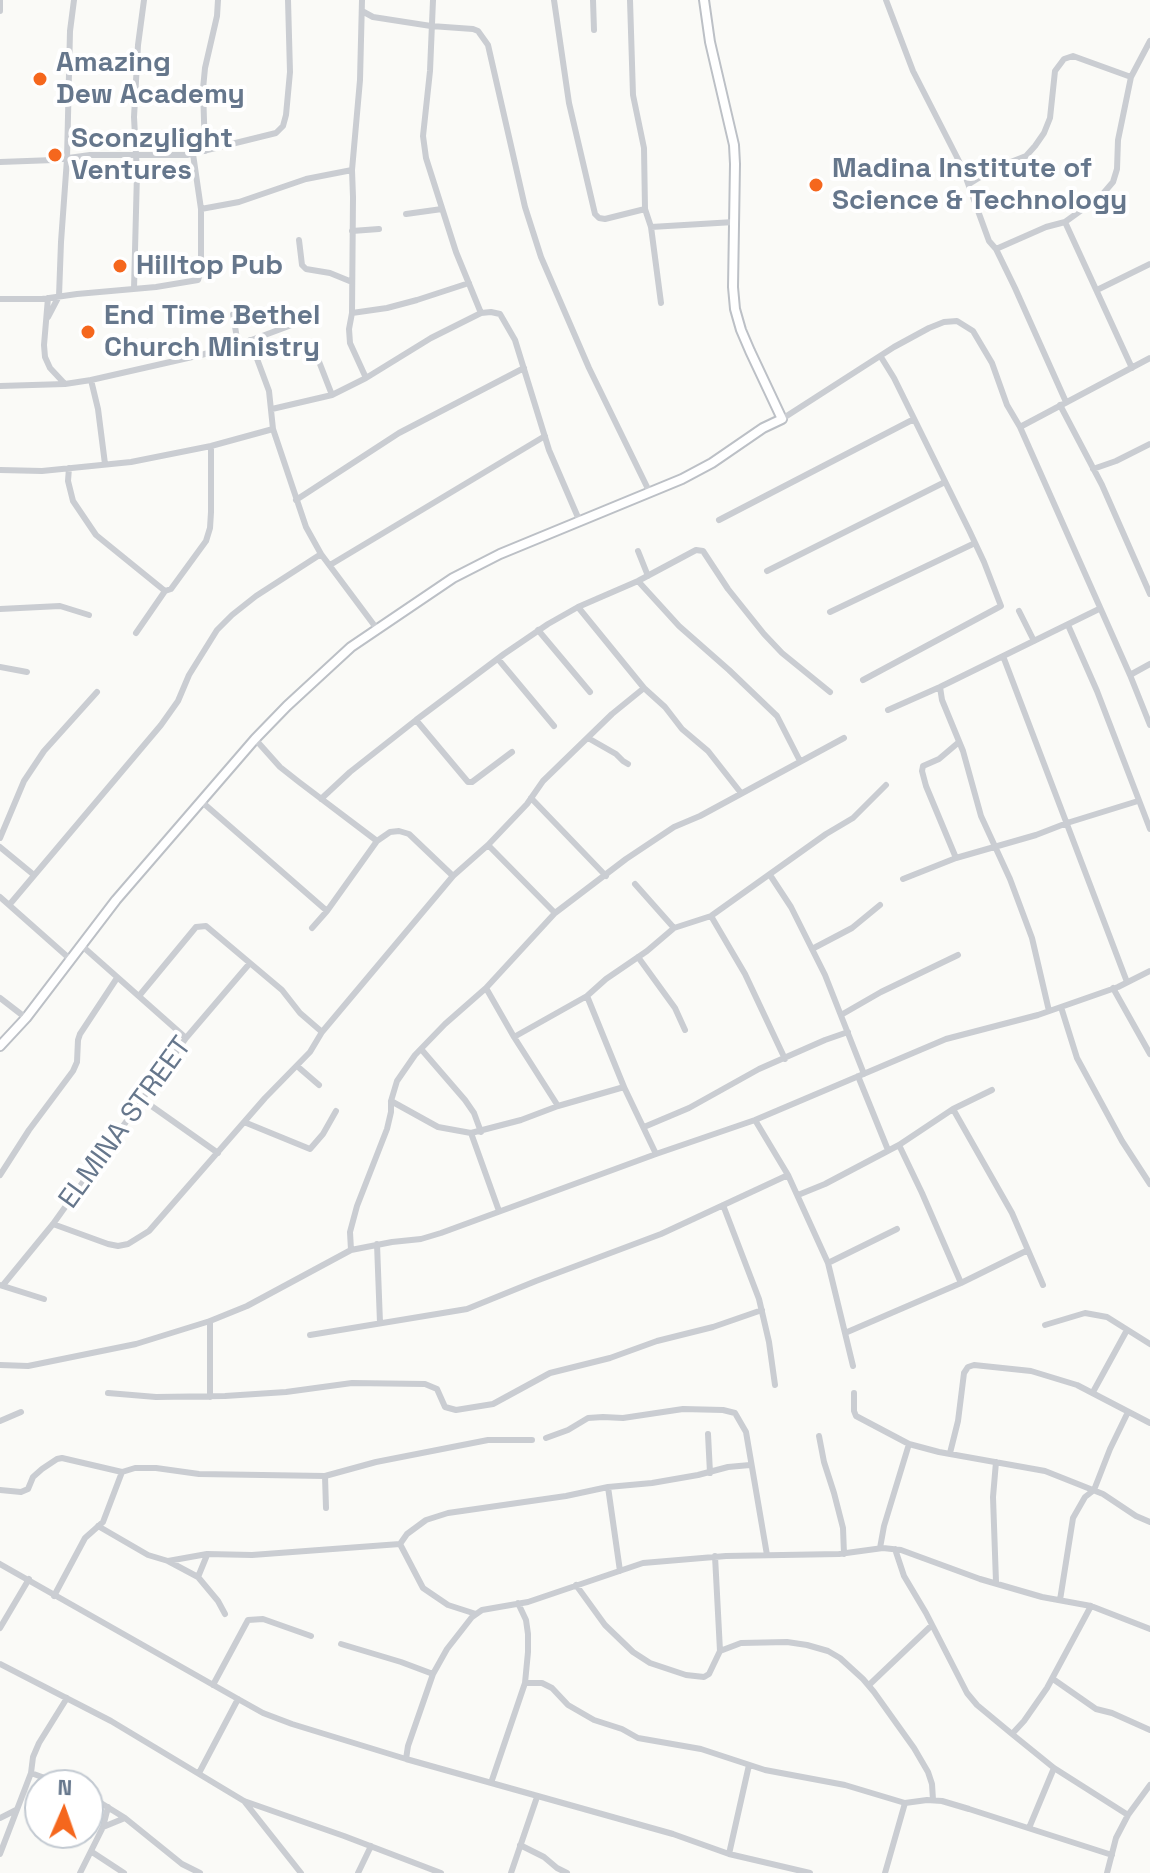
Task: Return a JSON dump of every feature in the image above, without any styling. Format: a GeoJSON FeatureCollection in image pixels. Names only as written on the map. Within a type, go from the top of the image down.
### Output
{"type":"FeatureCollection","features":[{"type":"Feature","properties":{"kind":"street"},"geometry":{"type":"LineString","coordinates":[[0,0],[0,11]]}},
{"type":"Feature","properties":{"kind":"street"},"geometry":{"type":"LineString","coordinates":[[47,318],[59,296],[70,31],[74,0]]}},
{"type":"Feature","properties":{"kind":"street"},"geometry":{"type":"LineString","coordinates":[[134,289],[137,155],[134,117],[144,0]]}},
{"type":"Feature","properties":{"kind":"street"},"geometry":{"type":"LineString","coordinates":[[205,151],[203,89],[218,0]]}},
{"type":"Feature","properties":{"kind":"street"},"geometry":{"type":"LineString","coordinates":[[0,162],[90,155],[193,154],[276,133],[283,126],[290,72],[288,0]]}},
{"type":"Feature","properties":{"kind":"street"},"geometry":{"type":"LineString","coordinates":[[362,0],[360,80],[352,170],[352,313],[349,329],[350,343],[366,378]]}},
{"type":"Feature","properties":{"kind":"street"},"geometry":{"type":"LineString","coordinates":[[433,0],[423,136],[426,158],[456,252],[481,313]]}},
{"type":"Feature","properties":{"kind":"street"},"geometry":{"type":"LineString","coordinates":[[554,0],[569,103],[595,214],[605,219],[645,209]]}},
{"type":"Feature","properties":{"kind":"street"},"geometry":{"type":"LineString","coordinates":[[593,0],[594,30]]}},
{"type":"Feature","properties":{"kind":"street"},"geometry":{"type":"LineString","coordinates":[[630,0],[633,95],[644,148],[645,209],[651,227],[661,303]]}},
{"type":"Feature","properties":{"kind":"street"},"geometry":{"type":"LineString","coordinates":[[704,0],[734,145],[733,287],[738,321],[782,419]]}},
{"type":"Feature","properties":{"kind":"street"},"geometry":{"type":"LineString","coordinates":[[886,0],[913,71],[969,184],[989,241],[996,249],[1063,404],[1148,582],[1150,594]]}},
{"type":"Feature","properties":{"kind":"street"},"geometry":{"type":"LineString","coordinates":[[362,11],[373,17],[473,29],[488,45],[525,207],[541,257],[589,368],[650,493]]}},
{"type":"Feature","properties":{"kind":"street"},"geometry":{"type":"LineString","coordinates":[[361,31],[373,17]]}},
{"type":"Feature","properties":{"kind":"street"},"geometry":{"type":"LineString","coordinates":[[996,249],[1065,222],[1101,196],[1113,182],[1131,77],[1150,41]]}},
{"type":"Feature","properties":{"kind":"street"},"geometry":{"type":"LineString","coordinates":[[969,184],[993,169],[1026,156],[1035,146],[1050,118],[1055,71],[1064,59],[1073,56],[1131,77]]}},
{"type":"Feature","properties":{"kind":"street"},"geometry":{"type":"LineString","coordinates":[[1140,58],[1150,60]]}},
{"type":"Feature","properties":{"kind":"street"},"geometry":{"type":"LineString","coordinates":[[0,299],[48,298],[198,280],[201,209],[193,154]]}},
{"type":"Feature","properties":{"kind":"street"},"geometry":{"type":"LineString","coordinates":[[201,209],[221,207],[306,179],[352,170]]}},
{"type":"Feature","properties":{"kind":"street"},"geometry":{"type":"LineString","coordinates":[[406,214],[442,209]]}},
{"type":"Feature","properties":{"kind":"street"},"geometry":{"type":"LineString","coordinates":[[651,227],[734,222]]}},
{"type":"Feature","properties":{"kind":"street"},"geometry":{"type":"LineString","coordinates":[[1065,222],[1132,368]]}},
{"type":"Feature","properties":{"kind":"street"},"geometry":{"type":"LineString","coordinates":[[352,231],[379,229]]}},
{"type":"Feature","properties":{"kind":"street"},"geometry":{"type":"LineString","coordinates":[[299,240],[302,265],[306,269],[330,273],[352,282]]}},
{"type":"Feature","properties":{"kind":"street"},"geometry":{"type":"LineString","coordinates":[[1097,290],[1150,264]]}},
{"type":"Feature","properties":{"kind":"street"},"geometry":{"type":"LineString","coordinates":[[352,313],[387,308],[469,283]]}},
{"type":"Feature","properties":{"kind":"street"},"geometry":{"type":"LineString","coordinates":[[48,298],[45,357],[50,368],[65,384]]}},
{"type":"Feature","properties":{"kind":"street"},"geometry":{"type":"LineString","coordinates":[[238,345],[233,314],[248,307]]}},
{"type":"Feature","properties":{"kind":"street"},"geometry":{"type":"LineString","coordinates":[[272,409],[332,395],[481,313],[500,314],[515,340],[545,436],[580,522]]}},
{"type":"Feature","properties":{"kind":"street"},"geometry":{"type":"LineString","coordinates":[[0,1046],[26,1018],[116,900],[255,739],[332,664],[377,629],[453,578],[500,554],[650,493],[712,463],[908,339],[950,321],[961,323],[973,331],[984,348],[1150,725]]}},
{"type":"Feature","properties":{"kind":"street"},"geometry":{"type":"LineString","coordinates":[[0,386],[91,380],[238,345],[297,323]]}},
{"type":"Feature","properties":{"kind":"street"},"geometry":{"type":"LineString","coordinates":[[250,340],[265,377],[273,429],[306,527],[321,554],[377,629]]}},
{"type":"Feature","properties":{"kind":"street"},"geometry":{"type":"LineString","coordinates":[[863,680],[1001,606],[1002,602],[881,357]]}},
{"type":"Feature","properties":{"kind":"street"},"geometry":{"type":"LineString","coordinates":[[1020,427],[1150,358]]}},
{"type":"Feature","properties":{"kind":"street"},"geometry":{"type":"LineString","coordinates":[[318,359],[332,395]]}},
{"type":"Feature","properties":{"kind":"street"},"geometry":{"type":"LineString","coordinates":[[296,500],[399,433],[524,368]]}},
{"type":"Feature","properties":{"kind":"street"},"geometry":{"type":"LineString","coordinates":[[91,380],[105,464]]}},
{"type":"Feature","properties":{"kind":"street"},"geometry":{"type":"LineString","coordinates":[[719,520],[914,419]]}},
{"type":"Feature","properties":{"kind":"street"},"geometry":{"type":"LineString","coordinates":[[0,470],[42,471],[143,460],[273,429]]}},
{"type":"Feature","properties":{"kind":"street"},"geometry":{"type":"LineString","coordinates":[[330,565],[545,436]]}},
{"type":"Feature","properties":{"kind":"street"},"geometry":{"type":"LineString","coordinates":[[1093,469],[1150,444]]}},
{"type":"Feature","properties":{"kind":"street"},"geometry":{"type":"LineString","coordinates":[[136,633],[206,541],[211,512],[211,446]]}},
{"type":"Feature","properties":{"kind":"street"},"geometry":{"type":"LineString","coordinates":[[69,468],[68,481],[73,501],[96,535],[165,591]]}},
{"type":"Feature","properties":{"kind":"street"},"geometry":{"type":"LineString","coordinates":[[767,571],[945,482]]}},
{"type":"Feature","properties":{"kind":"street"},"geometry":{"type":"LineString","coordinates":[[830,612],[975,543]]}},
{"type":"Feature","properties":{"kind":"street"},"geometry":{"type":"LineString","coordinates":[[321,799],[416,720],[538,630],[578,607],[638,581],[696,550],[703,551],[764,634],[830,692]]}},
{"type":"Feature","properties":{"kind":"street"},"geometry":{"type":"LineString","coordinates":[[638,551],[648,576]]}},
{"type":"Feature","properties":{"kind":"street"},"geometry":{"type":"LineString","coordinates":[[10,904],[161,725],[178,701],[189,675],[217,630],[256,596],[321,554]]}},
{"type":"Feature","properties":{"kind":"street"},"geometry":{"type":"LineString","coordinates":[[638,581],[679,626],[777,716],[800,761]]}},
{"type":"Feature","properties":{"kind":"street"},"geometry":{"type":"LineString","coordinates":[[0,609],[60,606],[89,615]]}},
{"type":"Feature","properties":{"kind":"street"},"geometry":{"type":"LineString","coordinates":[[578,607],[644,688],[665,707],[682,729],[708,751],[741,793]]}},
{"type":"Feature","properties":{"kind":"street"},"geometry":{"type":"LineString","coordinates":[[888,710],[1099,609]]}},
{"type":"Feature","properties":{"kind":"street"},"geometry":{"type":"LineString","coordinates":[[1019,611],[1034,641]]}},
{"type":"Feature","properties":{"kind":"street"},"geometry":{"type":"LineString","coordinates":[[1068,625],[1150,829]]}},
{"type":"Feature","properties":{"kind":"street"},"geometry":{"type":"LineString","coordinates":[[538,630],[590,692]]}},
{"type":"Feature","properties":{"kind":"street"},"geometry":{"type":"LineString","coordinates":[[1003,656],[1127,982]]}},
{"type":"Feature","properties":{"kind":"street"},"geometry":{"type":"LineString","coordinates":[[498,659],[554,726]]}},
{"type":"Feature","properties":{"kind":"street"},"geometry":{"type":"LineString","coordinates":[[1130,675],[1150,664]]}},
{"type":"Feature","properties":{"kind":"street"},"geometry":{"type":"LineString","coordinates":[[0,667],[27,672]]}},
{"type":"Feature","properties":{"kind":"street"},"geometry":{"type":"LineString","coordinates":[[940,687],[977,804],[1032,938],[1049,1011]]}},
{"type":"Feature","properties":{"kind":"street"},"geometry":{"type":"LineString","coordinates":[[53,1224],[118,1246],[128,1244],[149,1231],[265,1098],[310,1052],[322,1032],[453,876],[488,845],[543,781],[644,688]]}},
{"type":"Feature","properties":{"kind":"street"},"geometry":{"type":"LineString","coordinates":[[0,838],[24,781],[44,751],[97,692]]}},
{"type":"Feature","properties":{"kind":"street"},"geometry":{"type":"LineString","coordinates":[[416,720],[468,782],[512,752]]}},
{"type":"Feature","properties":{"kind":"street"},"geometry":{"type":"LineString","coordinates":[[588,738],[628,764]]}},
{"type":"Feature","properties":{"kind":"street"},"geometry":{"type":"LineString","coordinates":[[351,1250],[350,1232],[357,1206],[387,1129],[397,1081],[445,1024],[486,988],[555,913],[626,859],[674,827],[844,738]]}},
{"type":"Feature","properties":{"kind":"street"},"geometry":{"type":"LineString","coordinates":[[255,739],[280,767],[377,841]]}},
{"type":"Feature","properties":{"kind":"street"},"geometry":{"type":"LineString","coordinates":[[956,858],[922,771],[923,766],[939,759],[959,742]]}},
{"type":"Feature","properties":{"kind":"street"},"geometry":{"type":"LineString","coordinates":[[514,1037],[587,996],[674,928],[711,916],[853,818],[886,785]]}},
{"type":"Feature","properties":{"kind":"street"},"geometry":{"type":"LineString","coordinates":[[531,798],[606,876]]}},
{"type":"Feature","properties":{"kind":"street"},"geometry":{"type":"LineString","coordinates":[[903,879],[956,858],[1138,801]]}},
{"type":"Feature","properties":{"kind":"street"},"geometry":{"type":"LineString","coordinates":[[202,802],[327,911]]}},
{"type":"Feature","properties":{"kind":"street"},"geometry":{"type":"LineString","coordinates":[[312,928],[377,841],[390,832],[409,834],[453,876]]}},
{"type":"Feature","properties":{"kind":"street"},"geometry":{"type":"LineString","coordinates":[[488,845],[555,913]]}},
{"type":"Feature","properties":{"kind":"street"},"geometry":{"type":"LineString","coordinates":[[0,847],[34,875]]}},
{"type":"Feature","properties":{"kind":"street"},"geometry":{"type":"LineString","coordinates":[[770,875],[791,907],[841,1015],[888,1150]]}},
{"type":"Feature","properties":{"kind":"street"},"geometry":{"type":"LineString","coordinates":[[635,884],[674,928]]}},
{"type":"Feature","properties":{"kind":"street"},"geometry":{"type":"LineString","coordinates":[[0,897],[70,959]]}},
{"type":"Feature","properties":{"kind":"street"},"geometry":{"type":"LineString","coordinates":[[812,949],[852,928],[880,905]]}},
{"type":"Feature","properties":{"kind":"street"},"geometry":{"type":"LineString","coordinates":[[711,916],[745,974],[785,1059]]}},
{"type":"Feature","properties":{"kind":"street"},"geometry":{"type":"LineString","coordinates":[[139,996],[196,927],[206,926],[282,990],[300,1013],[322,1032]]}},
{"type":"Feature","properties":{"kind":"street"},"geometry":{"type":"LineString","coordinates":[[81,945],[186,1038]]}},
{"type":"Feature","properties":{"kind":"street"},"geometry":{"type":"LineString","coordinates":[[841,1015],[958,955]]}},
{"type":"Feature","properties":{"kind":"street"},"geometry":{"type":"LineString","coordinates":[[638,957],[675,1008],[685,1030]]}},
{"type":"Feature","properties":{"kind":"street","name":"ELMINA STREET"},"geometry":{"type":"LineString","coordinates":[[2,1285],[53,1224],[186,1038],[250,963]]}},
{"type":"Feature","properties":{"kind":"street"},"geometry":{"type":"LineString","coordinates":[[0,1365],[28,1366],[136,1344],[210,1321],[247,1306],[351,1250],[421,1239],[755,1120],[946,1039],[1061,1007],[1150,971]]}},
{"type":"Feature","properties":{"kind":"street"},"geometry":{"type":"LineString","coordinates":[[0,1175],[76,1067],[80,1034],[117,978]]}},
{"type":"Feature","properties":{"kind":"street"},"geometry":{"type":"LineString","coordinates":[[486,988],[558,1106]]}},
{"type":"Feature","properties":{"kind":"street"},"geometry":{"type":"LineString","coordinates":[[1113,988],[1147,1043],[1150,1054]]}},
{"type":"Feature","properties":{"kind":"street"},"geometry":{"type":"LineString","coordinates":[[587,996],[624,1087],[656,1154]]}},
{"type":"Feature","properties":{"kind":"street"},"geometry":{"type":"LineString","coordinates":[[0,998],[26,1018]]}},
{"type":"Feature","properties":{"kind":"street"},"geometry":{"type":"LineString","coordinates":[[1061,1007],[1077,1058],[1122,1141],[1150,1184]]}},
{"type":"Feature","properties":{"kind":"street"},"geometry":{"type":"LineString","coordinates":[[644,1127],[689,1108],[742,1077],[848,1032]]}},
{"type":"Feature","properties":{"kind":"street"},"geometry":{"type":"LineString","coordinates":[[421,1049],[465,1100],[481,1132]]}},
{"type":"Feature","properties":{"kind":"street"},"geometry":{"type":"LineString","coordinates":[[297,1066],[319,1085]]}},
{"type":"Feature","properties":{"kind":"street"},"geometry":{"type":"LineString","coordinates":[[391,1101],[438,1127],[471,1133],[624,1087]]}},
{"type":"Feature","properties":{"kind":"street"},"geometry":{"type":"LineString","coordinates":[[798,1195],[899,1145],[953,1109],[992,1090]]}},
{"type":"Feature","properties":{"kind":"street"},"geometry":{"type":"LineString","coordinates":[[143,1100],[218,1153]]}},
{"type":"Feature","properties":{"kind":"street"},"geometry":{"type":"LineString","coordinates":[[953,1109],[1012,1213],[1043,1285]]}},
{"type":"Feature","properties":{"kind":"street"},"geometry":{"type":"LineString","coordinates":[[244,1122],[310,1149],[336,1111]]}},
{"type":"Feature","properties":{"kind":"street"},"geometry":{"type":"LineString","coordinates":[[755,1120],[788,1175],[828,1263],[853,1366]]}},
{"type":"Feature","properties":{"kind":"street"},"geometry":{"type":"LineString","coordinates":[[471,1133],[499,1211]]}},
{"type":"Feature","properties":{"kind":"street"},"geometry":{"type":"LineString","coordinates":[[899,1145],[961,1283]]}},
{"type":"Feature","properties":{"kind":"street"},"geometry":{"type":"LineString","coordinates":[[310,1335],[467,1309],[661,1234],[788,1175]]}},
{"type":"Feature","properties":{"kind":"street"},"geometry":{"type":"LineString","coordinates":[[723,1205],[762,1310],[775,1385]]}},
{"type":"Feature","properties":{"kind":"street"},"geometry":{"type":"LineString","coordinates":[[828,1263],[897,1229]]}},
{"type":"Feature","properties":{"kind":"street"},"geometry":{"type":"LineString","coordinates":[[377,1244],[380,1323]]}},
{"type":"Feature","properties":{"kind":"street"},"geometry":{"type":"LineString","coordinates":[[845,1333],[1028,1250]]}},
{"type":"Feature","properties":{"kind":"street"},"geometry":{"type":"LineString","coordinates":[[2,1285],[44,1299]]}},
{"type":"Feature","properties":{"kind":"street"},"geometry":{"type":"LineString","coordinates":[[108,1393],[210,1397],[286,1392],[352,1383],[425,1384],[440,1391],[445,1407],[456,1410],[501,1401],[550,1373],[610,1358],[762,1310]]}},
{"type":"Feature","properties":{"kind":"street"},"geometry":{"type":"LineString","coordinates":[[1045,1325],[1085,1313],[1107,1317],[1150,1344]]}},
{"type":"Feature","properties":{"kind":"street"},"geometry":{"type":"LineString","coordinates":[[210,1321],[210,1397]]}},
{"type":"Feature","properties":{"kind":"street"},"geometry":{"type":"LineString","coordinates":[[1093,1392],[1127,1330]]}},
{"type":"Feature","properties":{"kind":"street"},"geometry":{"type":"LineString","coordinates":[[950,1453],[964,1373],[968,1367],[1031,1371],[1077,1385],[1150,1423]]}},
{"type":"Feature","properties":{"kind":"street"},"geometry":{"type":"LineString","coordinates":[[854,1393],[856,1416],[909,1444],[1045,1471],[1094,1490],[1150,1522]]}},
{"type":"Feature","properties":{"kind":"street"},"geometry":{"type":"LineString","coordinates":[[546,1438],[588,1418],[623,1418],[683,1409],[735,1413],[746,1432],[767,1555]]}},
{"type":"Feature","properties":{"kind":"street"},"geometry":{"type":"LineString","coordinates":[[0,1421],[21,1412]]}},
{"type":"Feature","properties":{"kind":"street"},"geometry":{"type":"LineString","coordinates":[[1060,1600],[1073,1518],[1085,1497],[1094,1490],[1128,1412]]}},
{"type":"Feature","properties":{"kind":"street"},"geometry":{"type":"LineString","coordinates":[[708,1434],[710,1473]]}},
{"type":"Feature","properties":{"kind":"street"},"geometry":{"type":"LineString","coordinates":[[819,1436],[843,1528],[844,1554]]}},
{"type":"Feature","properties":{"kind":"street"},"geometry":{"type":"LineString","coordinates":[[0,1490],[21,1492],[28,1489],[33,1477],[62,1458],[122,1472],[135,1468],[156,1468],[199,1474],[325,1476],[376,1462],[488,1440],[532,1440]]}},
{"type":"Feature","properties":{"kind":"street"},"geometry":{"type":"LineString","coordinates":[[880,1548],[909,1444]]}},
{"type":"Feature","properties":{"kind":"street"},"geometry":{"type":"LineString","coordinates":[[996,1462],[993,1497],[996,1582]]}},
{"type":"Feature","properties":{"kind":"street"},"geometry":{"type":"LineString","coordinates":[[400,1544],[407,1534],[426,1520],[448,1513],[750,1465]]}},
{"type":"Feature","properties":{"kind":"street"},"geometry":{"type":"LineString","coordinates":[[54,1596],[85,1538],[109,1509],[122,1472]]}},
{"type":"Feature","properties":{"kind":"street"},"geometry":{"type":"LineString","coordinates":[[325,1476],[326,1508]]}},
{"type":"Feature","properties":{"kind":"street"},"geometry":{"type":"LineString","coordinates":[[608,1487],[620,1571]]}},
{"type":"Feature","properties":{"kind":"street"},"geometry":{"type":"LineString","coordinates":[[98,1526],[148,1555],[168,1561],[198,1577],[225,1614]]}},
{"type":"Feature","properties":{"kind":"street"},"geometry":{"type":"LineString","coordinates":[[168,1561],[207,1554],[252,1555],[400,1544]]}},
{"type":"Feature","properties":{"kind":"street"},"geometry":{"type":"LineString","coordinates":[[400,1544],[423,1588],[448,1605],[476,1614]]}},
{"type":"Feature","properties":{"kind":"street"},"geometry":{"type":"LineString","coordinates":[[406,1759],[433,1674],[447,1649],[476,1614],[482,1610],[540,1599],[643,1563],[715,1556],[844,1554],[880,1548],[895,1549],[1033,1595],[1091,1606],[1150,1629]]}},
{"type":"Feature","properties":{"kind":"street"},"geometry":{"type":"LineString","coordinates":[[895,1549],[904,1576],[971,1698],[1054,1768],[1128,1815]]}},
{"type":"Feature","properties":{"kind":"street"},"geometry":{"type":"LineString","coordinates":[[198,1577],[207,1554]]}},
{"type":"Feature","properties":{"kind":"street"},"geometry":{"type":"LineString","coordinates":[[576,1585],[605,1625],[633,1652],[650,1663],[686,1675],[704,1677],[709,1674],[720,1651],[715,1556]]}},
{"type":"Feature","properties":{"kind":"street"},"geometry":{"type":"LineString","coordinates":[[0,1564],[263,1713],[406,1759],[673,1834],[729,1854],[810,1873]]}},
{"type":"Feature","properties":{"kind":"street"},"geometry":{"type":"LineString","coordinates":[[0,1628],[29,1579]]}},
{"type":"Feature","properties":{"kind":"street"},"geometry":{"type":"LineString","coordinates":[[491,1783],[525,1683],[528,1634],[518,1603]]}},
{"type":"Feature","properties":{"kind":"street"},"geometry":{"type":"LineString","coordinates":[[1012,1734],[1053,1679],[1091,1606]]}},
{"type":"Feature","properties":{"kind":"street"},"geometry":{"type":"LineString","coordinates":[[213,1685],[248,1620],[263,1619],[311,1636]]}},
{"type":"Feature","properties":{"kind":"street"},"geometry":{"type":"LineString","coordinates":[[869,1685],[932,1625]]}},
{"type":"Feature","properties":{"kind":"street"},"geometry":{"type":"LineString","coordinates":[[720,1651],[755,1641],[807,1645],[840,1658],[869,1685],[914,1748],[928,1772],[933,1800]]}},
{"type":"Feature","properties":{"kind":"street"},"geometry":{"type":"LineString","coordinates":[[341,1644],[433,1674]]}},
{"type":"Feature","properties":{"kind":"street"},"geometry":{"type":"LineString","coordinates":[[0,1664],[111,1721],[244,1801],[441,1873]]}},
{"type":"Feature","properties":{"kind":"street"},"geometry":{"type":"LineString","coordinates":[[1053,1679],[1096,1709],[1150,1730]]}},
{"type":"Feature","properties":{"kind":"street"},"geometry":{"type":"LineString","coordinates":[[525,1683],[542,1683],[552,1688],[568,1705],[594,1720],[638,1738],[701,1749],[749,1765],[845,1785],[905,1803],[933,1800],[949,1803],[1112,1855]]}},
{"type":"Feature","properties":{"kind":"street"},"geometry":{"type":"LineString","coordinates":[[32,1769],[39,1743],[67,1698]]}},
{"type":"Feature","properties":{"kind":"street"},"geometry":{"type":"LineString","coordinates":[[199,1773],[238,1699]]}},
{"type":"Feature","properties":{"kind":"street"},"geometry":{"type":"LineString","coordinates":[[729,1854],[749,1765]]}},
{"type":"Feature","properties":{"kind":"street"},"geometry":{"type":"LineString","coordinates":[[1029,1828],[1054,1768]]}},
{"type":"Feature","properties":{"kind":"street"},"geometry":{"type":"LineString","coordinates":[[1107,1873],[1116,1838],[1150,1785]]}},
{"type":"Feature","properties":{"kind":"street"},"geometry":{"type":"LineString","coordinates":[[0,1854],[24,1790]]}},
{"type":"Feature","properties":{"kind":"street"},"geometry":{"type":"LineString","coordinates":[[511,1873],[537,1797]]}},
{"type":"Feature","properties":{"kind":"street"},"geometry":{"type":"LineString","coordinates":[[244,1801],[301,1873]]}},
{"type":"Feature","properties":{"kind":"street"},"geometry":{"type":"LineString","coordinates":[[885,1873],[905,1803]]}},
{"type":"Feature","properties":{"kind":"street"},"geometry":{"type":"LineString","coordinates":[[104,1805],[182,1864],[200,1873]]}},
{"type":"Feature","properties":{"kind":"street"},"geometry":{"type":"LineString","coordinates":[[104,1823],[108,1807]]}},
{"type":"Feature","properties":{"kind":"street"},"geometry":{"type":"LineString","coordinates":[[0,1818],[16,1810]]}},
{"type":"Feature","properties":{"kind":"street"},"geometry":{"type":"LineString","coordinates":[[104,1827],[125,1818]]}},
{"type":"Feature","properties":{"kind":"street"},"geometry":{"type":"LineString","coordinates":[[520,1845],[567,1873]]}},
{"type":"Feature","properties":{"kind":"street"},"geometry":{"type":"LineString","coordinates":[[358,1873],[371,1846]]}},
{"type":"Feature","properties":{"kind":"street"},"geometry":{"type":"LineString","coordinates":[[80,1873],[93,1849]]}},
{"type":"Feature","properties":{"kind":"street"},"geometry":{"type":"LineString","coordinates":[[92,1852],[124,1873]]}},
{"type":"Feature","properties":{"kind":"place","name":"Amazing Dew Academy"},"geometry":{"type":"Point","coordinates":[40,79]}},
{"type":"Feature","properties":{"kind":"place","name":"Sconzylight Ventures"},"geometry":{"type":"Point","coordinates":[55,155]}},
{"type":"Feature","properties":{"kind":"place","name":"Madina Institute of Science & Technology"},"geometry":{"type":"Point","coordinates":[816,185]}},
{"type":"Feature","properties":{"kind":"place","name":"Hilltop Pub"},"geometry":{"type":"Point","coordinates":[120,266]}},
{"type":"Feature","properties":{"kind":"place","name":"End Time Bethel Church Ministry"},"geometry":{"type":"Point","coordinates":[88,332]}}]}
